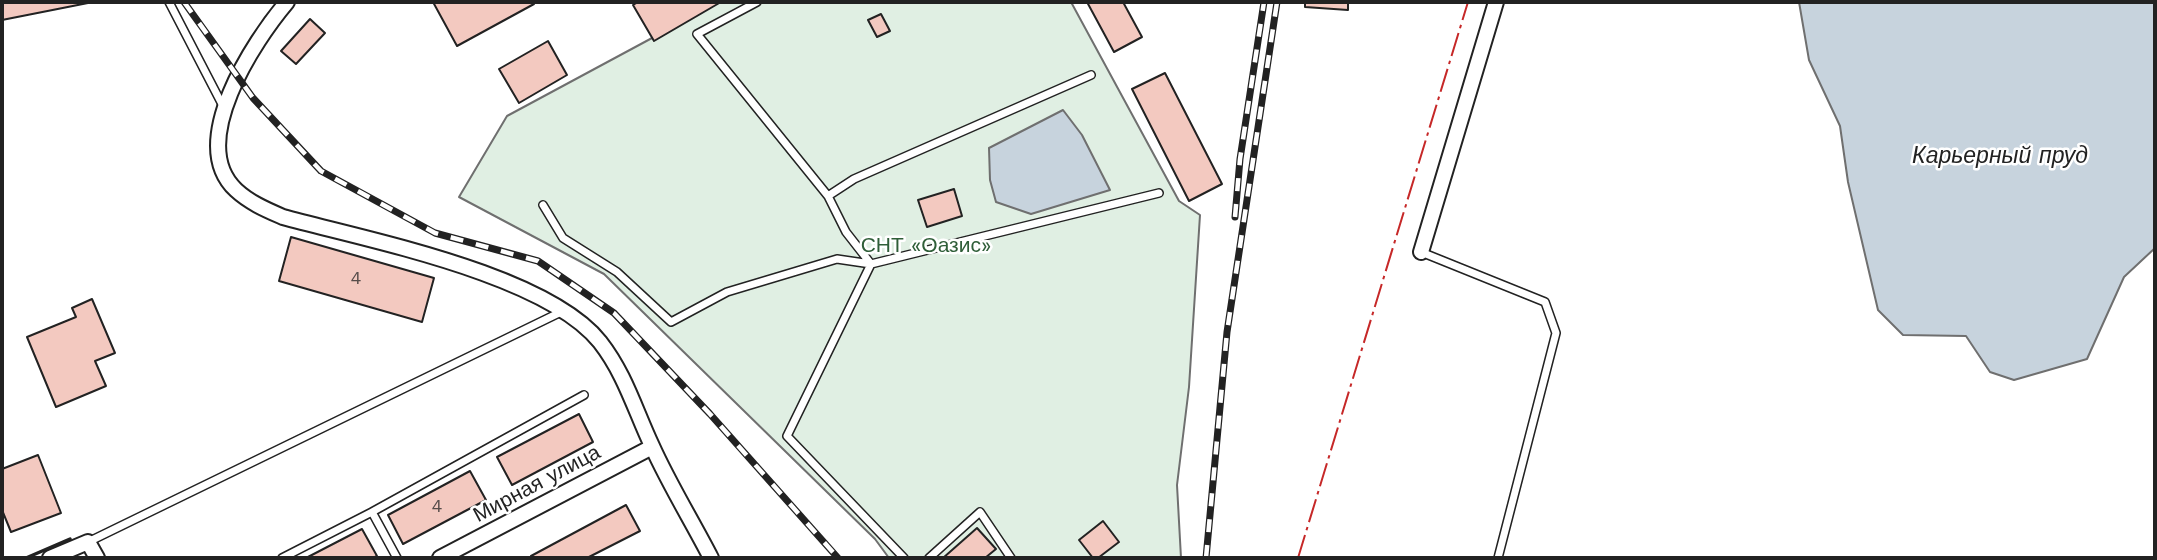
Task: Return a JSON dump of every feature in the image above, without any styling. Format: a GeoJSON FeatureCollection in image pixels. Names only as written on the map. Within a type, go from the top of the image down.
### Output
{"type":"FeatureCollection","features":[{"type":"Feature","properties":{"kind":"street"},"geometry":{"type":"LineString","coordinates":[[287,2],[261,32],[225,108],[217,139],[223,170],[235,189],[258,206],[283,217],[503,279],[565,311],[598,340],[623,374],[652,447],[712,558]]}},
{"type":"Feature","properties":{"kind":"street"},"geometry":{"type":"LineString","coordinates":[[1421,252],[1496,2]]}},
{"type":"Feature","properties":{"kind":"street","name":"Мирная улица"},"geometry":{"type":"LineString","coordinates":[[440,558],[652,447]]}},
{"type":"Feature","properties":{"kind":"street"},"geometry":{"type":"LineString","coordinates":[[50,558],[88,542],[97,558]]}},
{"type":"Feature","properties":{"kind":"lane"},"geometry":{"type":"LineString","coordinates":[[169,2],[225,108]]}},
{"type":"Feature","properties":{"kind":"lane"},"geometry":{"type":"LineString","coordinates":[[757,2],[696,34],[828,196],[846,232],[870,264]]}},
{"type":"Feature","properties":{"kind":"lane"},"geometry":{"type":"LineString","coordinates":[[828,196],[854,179],[1091,75]]}},
{"type":"Feature","properties":{"kind":"lane"},"geometry":{"type":"LineString","coordinates":[[543,205],[563,238],[617,272],[671,322],[727,292],[837,259],[870,264],[1159,192]]}},
{"type":"Feature","properties":{"kind":"lane"},"geometry":{"type":"LineString","coordinates":[[1421,252],[1545,302],[1556,333],[1498,558]]}},
{"type":"Feature","properties":{"kind":"lane"},"geometry":{"type":"LineString","coordinates":[[870,264],[787,436],[904,558]]}},
{"type":"Feature","properties":{"kind":"lane"},"geometry":{"type":"LineString","coordinates":[[88,542],[565,311]]}},
{"type":"Feature","properties":{"kind":"lane"},"geometry":{"type":"LineString","coordinates":[[282,558],[372,512],[584,395]]}},
{"type":"Feature","properties":{"kind":"lane"},"geometry":{"type":"LineString","coordinates":[[372,512],[397,558]]}},
{"type":"Feature","properties":{"kind":"lane"},"geometry":{"type":"LineString","coordinates":[[929,558],[980,512],[1011,558]]}},
{"type":"Feature","properties":{"kind":"green space","name":"СНТ «Оазис»"},"geometry":{"type":"Polygon","coordinates":[[[719,2],[1071,2],[1179,201],[1200,215],[1189,387],[1177,485],[1181,558],[889,558],[875,539],[604,274],[459,197],[507,116],[719,2]]]}},
{"type":"Feature","properties":{"kind":"water","name":"Карьерный пруд"},"geometry":{"type":"Polygon","coordinates":[[[1799,2],[2155,2],[2155,248],[2124,277],[2087,359],[2014,380],[1990,372],[1966,336],[1903,335],[1878,310],[1848,182],[1840,126],[1809,60],[1799,2]]]}},
{"type":"Feature","properties":{"kind":"water"},"geometry":{"type":"Polygon","coordinates":[[[1063,110],[1082,135],[1110,190],[1031,214],[996,202],[990,180],[989,148],[1063,110]]]}},
{"type":"Feature","properties":{"kind":"building"},"geometry":{"type":"Polygon","coordinates":[[[2,2],[93,2],[2,20],[2,2]]]}},
{"type":"Feature","properties":{"kind":"building"},"geometry":{"type":"Polygon","coordinates":[[[433,2],[533,2],[534,4],[457,46],[433,2]]]}},
{"type":"Feature","properties":{"kind":"building"},"geometry":{"type":"Polygon","coordinates":[[[638,2],[721,2],[654,41],[633,5],[638,2]]]}},
{"type":"Feature","properties":{"kind":"building"},"geometry":{"type":"Polygon","coordinates":[[[1087,2],[1123,2],[1142,37],[1114,52],[1087,2]]]}},
{"type":"Feature","properties":{"kind":"building"},"geometry":{"type":"Polygon","coordinates":[[[1305,2],[1348,2],[1348,10],[1305,7],[1305,2]]]}},
{"type":"Feature","properties":{"kind":"building"},"geometry":{"type":"Polygon","coordinates":[[[881,14],[890,31],[877,37],[868,20],[881,14]]]}},
{"type":"Feature","properties":{"kind":"building"},"geometry":{"type":"Polygon","coordinates":[[[310,19],[325,33],[296,64],[281,51],[310,19]]]}},
{"type":"Feature","properties":{"kind":"building"},"geometry":{"type":"Polygon","coordinates":[[[548,41],[567,75],[519,103],[499,69],[548,41]]]}},
{"type":"Feature","properties":{"kind":"building"},"geometry":{"type":"Polygon","coordinates":[[[1165,73],[1222,184],[1189,201],[1132,89],[1165,73]]]}},
{"type":"Feature","properties":{"kind":"building"},"geometry":{"type":"Polygon","coordinates":[[[954,189],[962,216],[927,227],[918,200],[954,189]]]}},
{"type":"Feature","properties":{"kind":"building"},"geometry":{"type":"Polygon","coordinates":[[[291,237],[434,278],[422,322],[279,281],[291,237]]]}},
{"type":"Feature","properties":{"kind":"building"},"geometry":{"type":"Polygon","coordinates":[[[92,299],[115,353],[95,361],[106,386],[56,407],[27,337],[76,317],[72,308],[92,299]]]}},
{"type":"Feature","properties":{"kind":"building"},"geometry":{"type":"Polygon","coordinates":[[[579,414],[593,442],[512,485],[497,457],[579,414]]]}},
{"type":"Feature","properties":{"kind":"building"},"geometry":{"type":"Polygon","coordinates":[[[38,455],[61,513],[11,532],[2,510],[2,469],[38,455]]]}},
{"type":"Feature","properties":{"kind":"building"},"geometry":{"type":"Polygon","coordinates":[[[470,471],[486,500],[403,544],[388,515],[470,471]]]}},
{"type":"Feature","properties":{"kind":"building"},"geometry":{"type":"Polygon","coordinates":[[[626,505],[640,531],[587,558],[532,558],[531,556],[626,505]]]}},
{"type":"Feature","properties":{"kind":"building"},"geometry":{"type":"Polygon","coordinates":[[[1103,521],[1119,542],[1098,558],[1093,558],[1079,540],[1103,521]]]}},
{"type":"Feature","properties":{"kind":"building"},"geometry":{"type":"Polygon","coordinates":[[[977,528],[996,549],[985,558],[943,558],[977,528]]]}},
{"type":"Feature","properties":{"kind":"building"},"geometry":{"type":"Polygon","coordinates":[[[362,529],[377,556],[306,558],[362,529]]]}},
{"type":"Feature","properties":{"kind":"railway"},"geometry":{"type":"LineString","coordinates":[[184,2],[253,98],[321,171],[435,233],[538,261],[614,313],[710,414],[838,558]]}},
{"type":"Feature","properties":{"kind":"railway"},"geometry":{"type":"LineString","coordinates":[[1235,217],[1240,159],[1264,2]]}},
{"type":"Feature","properties":{"kind":"railway"},"geometry":{"type":"LineString","coordinates":[[1206,558],[1227,332],[1277,2]]}},
{"type":"Feature","properties":{"kind":"wall"},"geometry":{"type":"LineString","coordinates":[[26,558],[70,539]]}},
{"type":"Feature","properties":{"kind":"power"},"geometry":{"type":"LineString","coordinates":[[1298,558],[1468,2]]}}]}
